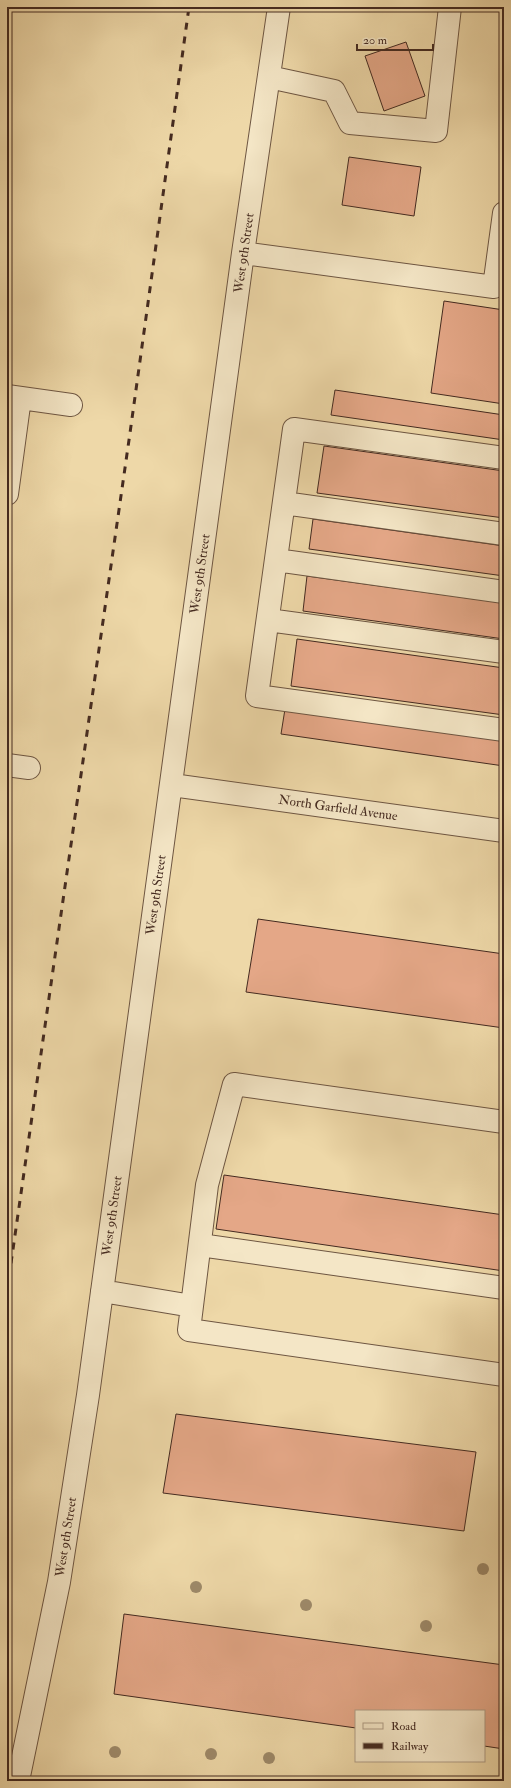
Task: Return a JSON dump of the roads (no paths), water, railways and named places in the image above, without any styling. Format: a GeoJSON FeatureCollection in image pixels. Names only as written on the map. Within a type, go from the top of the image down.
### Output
{"type":"FeatureCollection","features":[{"type":"Feature","properties":{"kind":"street","name":"West 9th Street"},"geometry":{"type":"LineString","coordinates":[[18,1781],[59,1582],[88,1395],[243,253],[279,7]]}},
{"type":"Feature","properties":{"kind":"street"},"geometry":{"type":"LineString","coordinates":[[269,77],[334,91],[350,123],[436,131],[450,7]]}},
{"type":"Feature","properties":{"kind":"street"},"geometry":{"type":"LineString","coordinates":[[243,253],[494,287],[504,213]]}},
{"type":"Feature","properties":{"kind":"street"},"geometry":{"type":"LineString","coordinates":[[7,494],[14,397],[70,405]]}},
{"type":"Feature","properties":{"kind":"street"},"geometry":{"type":"LineString","coordinates":[[504,458],[294,429],[257,696],[504,730]]}},
{"type":"Feature","properties":{"kind":"street"},"geometry":{"type":"LineString","coordinates":[[284,503],[504,534]]}},
{"type":"Feature","properties":{"kind":"street"},"geometry":{"type":"LineString","coordinates":[[276,560],[504,592]]}},
{"type":"Feature","properties":{"kind":"street"},"geometry":{"type":"LineString","coordinates":[[268,620],[504,652]]}},
{"type":"Feature","properties":{"kind":"street"},"geometry":{"type":"LineString","coordinates":[[7,765],[29,768]]}},
{"type":"Feature","properties":{"kind":"street","name":"North Garfield Avenue"},"geometry":{"type":"LineString","coordinates":[[172,785],[504,831]]}},
{"type":"Feature","properties":{"kind":"street"},"geometry":{"type":"LineString","coordinates":[[504,1122],[234,1084],[207,1185],[189,1330],[504,1375]]}},
{"type":"Feature","properties":{"kind":"street"},"geometry":{"type":"LineString","coordinates":[[200,1245],[504,1288]]}},
{"type":"Feature","properties":{"kind":"street"},"geometry":{"type":"LineString","coordinates":[[102,1291],[192,1306]]}},
{"type":"Feature","properties":{"kind":"railway"},"geometry":{"type":"LineString","coordinates":[[7,1291],[130,433],[189,7]]}}]}
